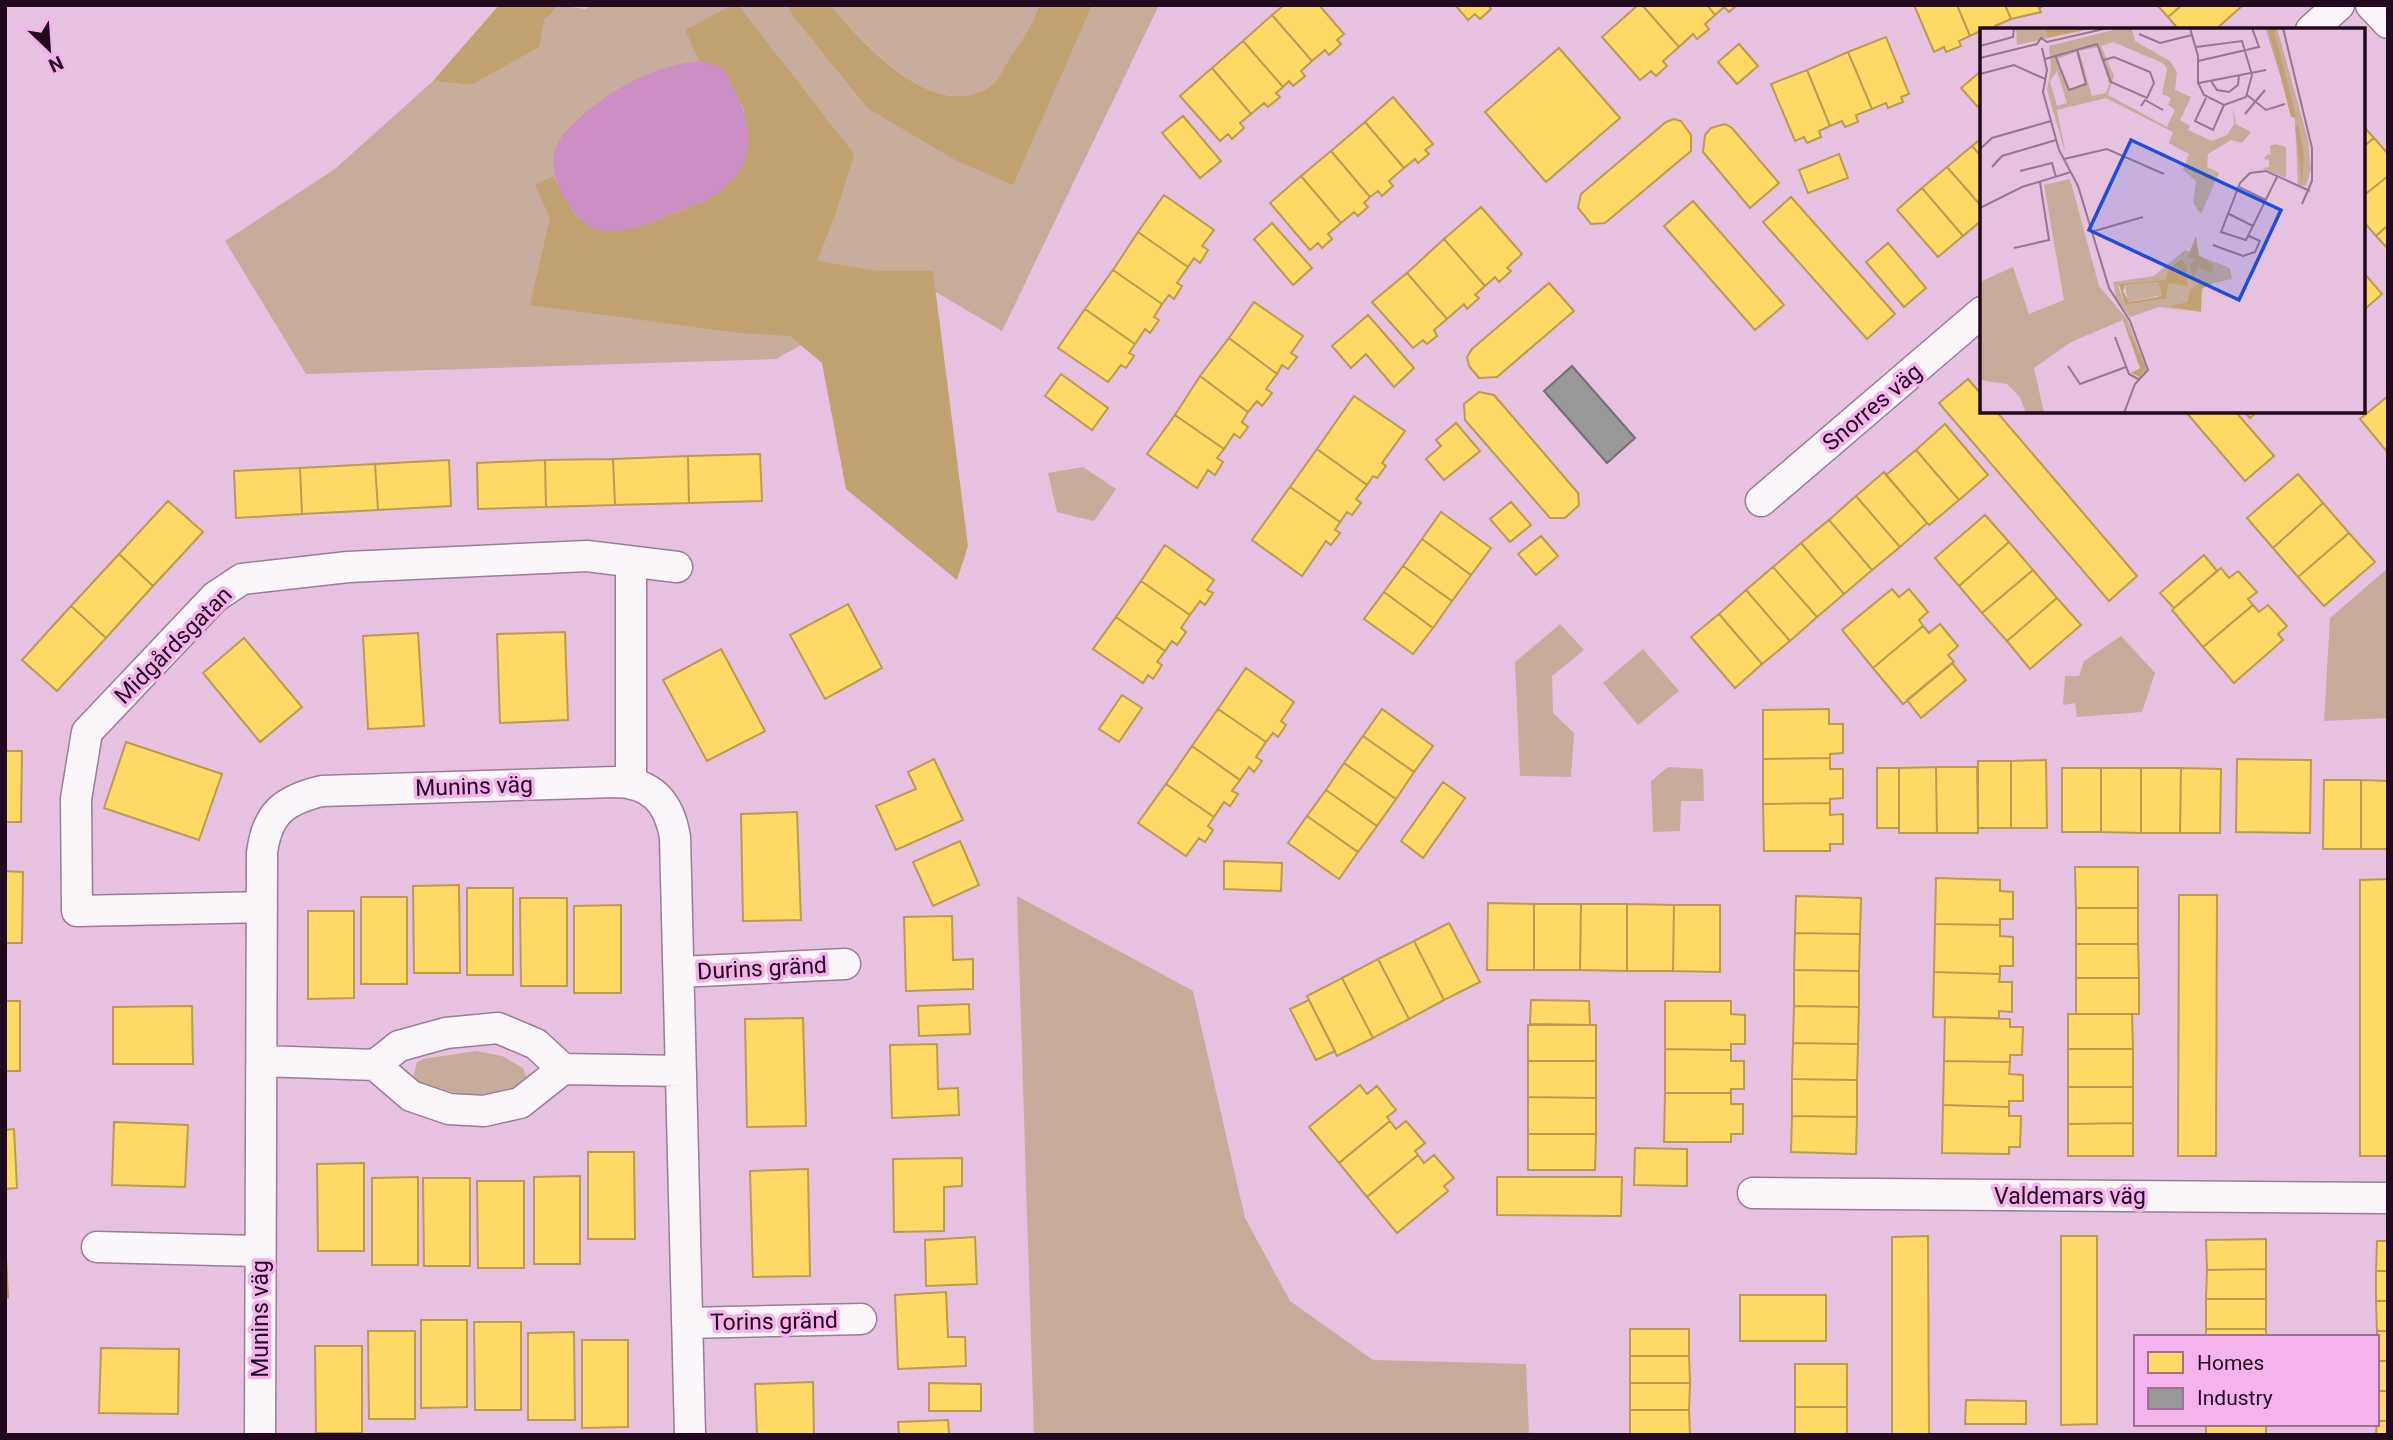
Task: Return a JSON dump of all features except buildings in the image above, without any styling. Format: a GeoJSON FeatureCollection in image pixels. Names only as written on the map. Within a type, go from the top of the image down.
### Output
{"type":"FeatureCollection","features":[{"type":"Feature","properties":{"kind":"street"},"geometry":{"type":"LineString","coordinates":[[2313,28],[2339,5]]}},
{"type":"Feature","properties":{"kind":"street"},"geometry":{"type":"LineString","coordinates":[[2371,5],[2388,23]]}},
{"type":"Feature","properties":{"kind":"street","name":"Snorres väg"},"geometry":{"type":"LineString","coordinates":[[1761,501],[1980,314]]}},
{"type":"Feature","properties":{"kind":"street","name":"Midgårdsgatan"},"geometry":{"type":"LineString","coordinates":[[262,908],[77,911],[76,799],[87,732],[215,597],[242,579],[348,567],[587,556],[677,567]]}},
{"type":"Feature","properties":{"kind":"street"},"geometry":{"type":"LineString","coordinates":[[631,562],[631,783],[653,792],[673,827],[690,1435]]}},
{"type":"Feature","properties":{"kind":"street","name":"Munins väg"},"geometry":{"type":"LineString","coordinates":[[260,1435],[262,908],[265,829],[285,805],[300,796],[343,790],[631,783]]}},
{"type":"Feature","properties":{"kind":"street","name":"Durins gränd"},"geometry":{"type":"LineString","coordinates":[[678,972],[845,964]]}},
{"type":"Feature","properties":{"kind":"street"},"geometry":{"type":"LineString","coordinates":[[375,1065],[399,1046],[446,1033],[498,1028],[536,1044],[564,1069]]}},
{"type":"Feature","properties":{"kind":"street"},"geometry":{"type":"LineString","coordinates":[[261,1061],[375,1065],[411,1096],[449,1109],[484,1111],[520,1103],[564,1069],[681,1071]]}},
{"type":"Feature","properties":{"kind":"street","name":"Valdemars väg"},"geometry":{"type":"LineString","coordinates":[[1753,1194],[2388,1198]]}},
{"type":"Feature","properties":{"kind":"street"},"geometry":{"type":"LineString","coordinates":[[97,1247],[260,1251]]}},
{"type":"Feature","properties":{"kind":"street","name":"Torins gränd"},"geometry":{"type":"LineString","coordinates":[[687,1323],[861,1319]]}},
{"type":"Feature","properties":{"kind":"shaded area"},"geometry":{"type":"Polygon","coordinates":[[[499,5],[559,5],[544,20],[539,47],[471,85],[433,81],[499,5]]]}},
{"type":"Feature","properties":{"kind":"shaded area"},"geometry":{"type":"Polygon","coordinates":[[[559,5],[585,9],[593,5],[787,5],[794,18],[868,109],[953,159],[1058,78],[1092,5],[1159,5],[1002,331],[929,288],[856,314],[776,359],[306,374],[225,241],[335,169],[433,81],[471,85],[559,5]]]}},
{"type":"Feature","properties":{"kind":"shaded area"},"geometry":{"type":"Polygon","coordinates":[[[732,5],[738,5],[854,154],[836,213],[817,261],[878,271],[933,271],[968,546],[957,580],[846,489],[822,363],[790,336],[739,333],[530,305],[550,218],[535,185],[553,176],[575,215],[593,229],[649,224],[711,198],[745,111],[722,68],[699,61],[685,30],[732,5]]]}},
{"type":"Feature","properties":{"kind":"shaded area"},"geometry":{"type":"Polygon","coordinates":[[[787,5],[831,5],[861,39],[901,74],[923,87],[946,95],[968,95],[989,87],[995,81],[1027,32],[1039,5],[1092,5],[1013,185],[953,159],[868,109],[794,18],[787,5]]]}},
{"type":"Feature","properties":{"kind":"shaded area"},"geometry":{"type":"Polygon","coordinates":[[[831,5],[1039,5],[1027,32],[989,87],[968,95],[946,95],[924,87],[881,58],[831,5]]]}},
{"type":"Feature","properties":{"kind":"shaded area"},"geometry":{"type":"Polygon","coordinates":[[[699,61],[722,67],[740,102],[748,136],[747,153],[741,168],[730,183],[712,197],[645,225],[615,231],[588,226],[569,205],[555,174],[554,153],[564,134],[601,101],[631,82],[663,69],[699,61]]]}},
{"type":"Feature","properties":{"kind":"shaded area"},"geometry":{"type":"Polygon","coordinates":[[[1083,467],[1116,489],[1094,521],[1057,512],[1048,473],[1083,467]]]}},
{"type":"Feature","properties":{"kind":"shaded area"},"geometry":{"type":"Polygon","coordinates":[[[2388,568],[2388,718],[2324,721],[2330,618],[2388,568]]]}},
{"type":"Feature","properties":{"kind":"shaded area"},"geometry":{"type":"Polygon","coordinates":[[[1560,624],[1584,650],[1552,676],[1553,713],[1574,733],[1571,777],[1520,776],[1515,662],[1560,624]]]}},
{"type":"Feature","properties":{"kind":"shaded area"},"geometry":{"type":"Polygon","coordinates":[[[2121,636],[2155,673],[2142,712],[2077,717],[2075,703],[2063,705],[2065,676],[2079,676],[2084,661],[2121,636]]]}},
{"type":"Feature","properties":{"kind":"shaded area"},"geometry":{"type":"Polygon","coordinates":[[[1643,649],[1679,691],[1638,725],[1603,683],[1643,649]]]}},
{"type":"Feature","properties":{"kind":"shaded area"},"geometry":{"type":"Polygon","coordinates":[[[1668,767],[1703,769],[1704,801],[1681,801],[1680,831],[1653,832],[1651,781],[1668,767]]]}},
{"type":"Feature","properties":{"kind":"shaded area"},"geometry":{"type":"Polygon","coordinates":[[[1017,896],[1193,991],[1245,1218],[1290,1301],[1373,1360],[1526,1364],[1529,1435],[1034,1435],[1017,896]]]}},
{"type":"Feature","properties":{"kind":"shaded area"},"geometry":{"type":"Polygon","coordinates":[[[476,1051],[502,1056],[523,1068],[527,1079],[504,1092],[475,1095],[419,1085],[413,1078],[417,1062],[423,1059],[476,1051]]]}}]}
